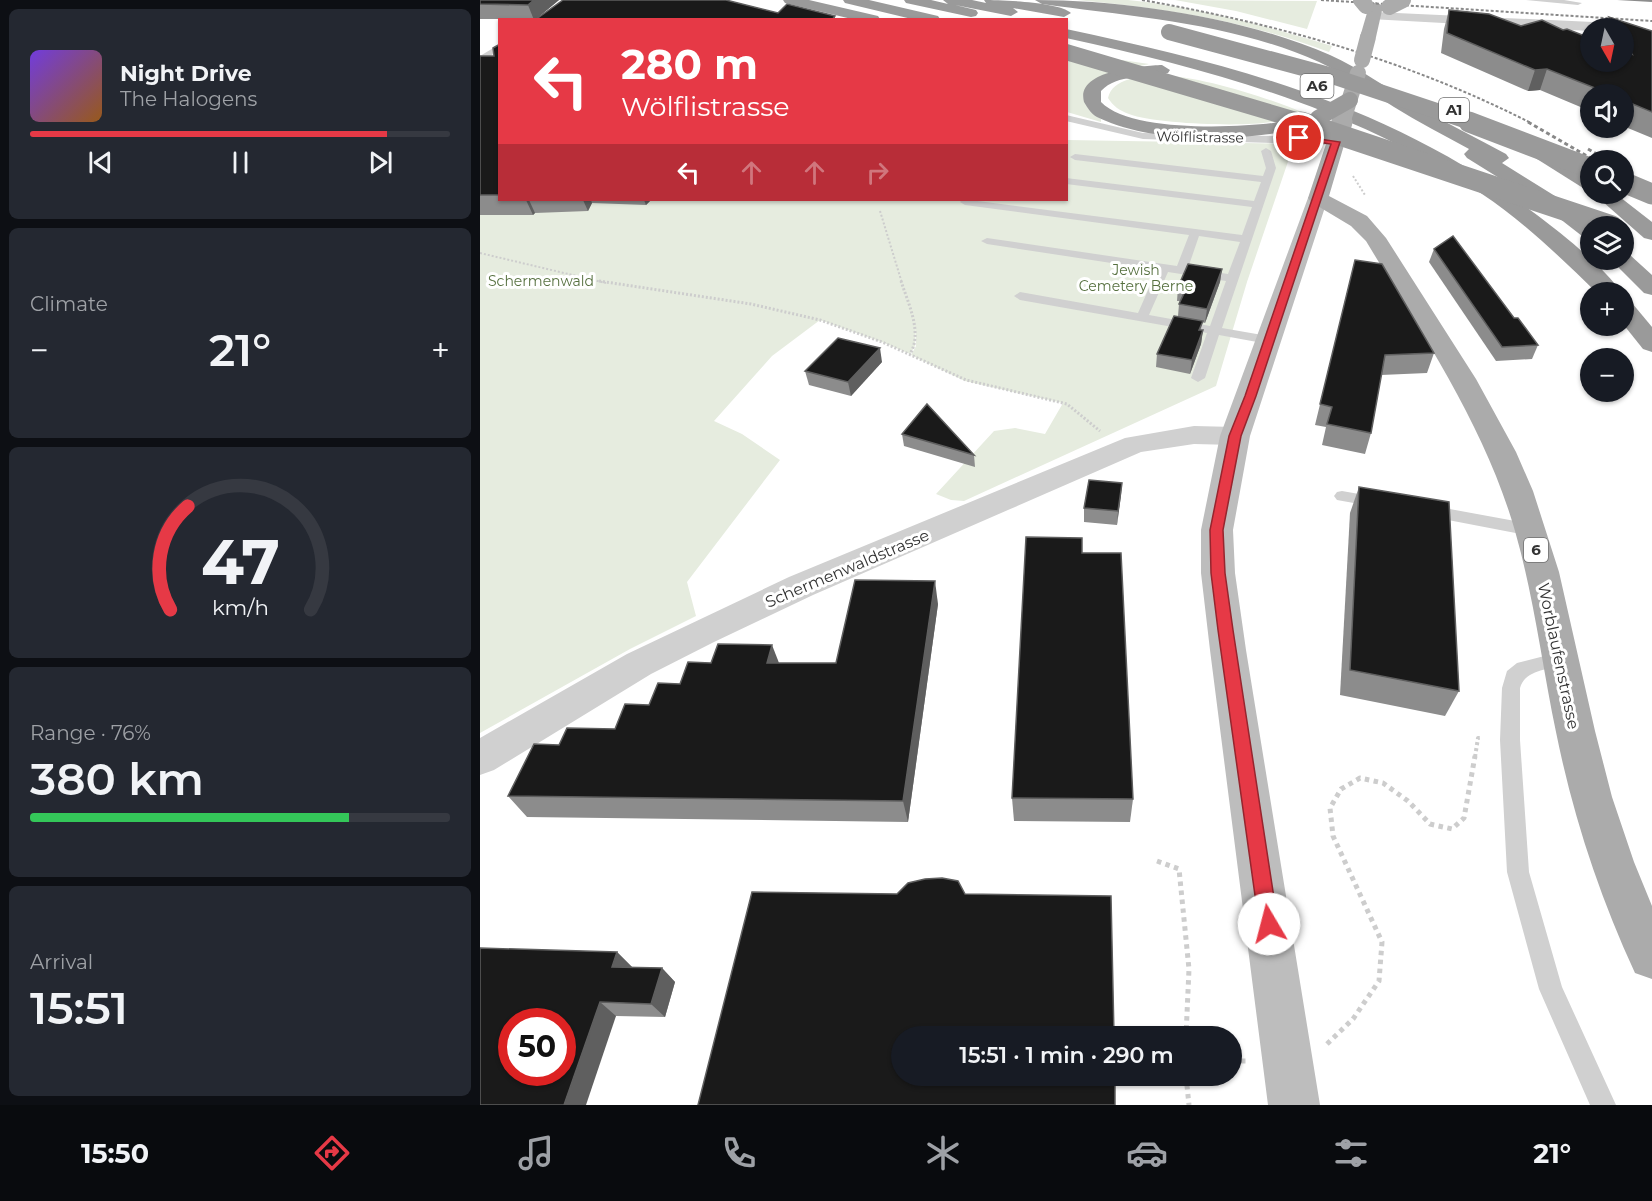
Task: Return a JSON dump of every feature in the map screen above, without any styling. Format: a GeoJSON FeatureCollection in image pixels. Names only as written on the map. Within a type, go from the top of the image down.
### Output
{"type":"FeatureCollection","features":[{"type":"Feature","properties":{"kind":"highway"},"geometry":{"type":"LineString","coordinates":[[790,0],[866,18]]}},
{"type":"Feature","properties":{"kind":"highway"},"geometry":{"type":"LineString","coordinates":[[850,0],[926,18]]}},
{"type":"Feature","properties":{"kind":"highway"},"geometry":{"type":"LineString","coordinates":[[867,0],[940,18]]}},
{"type":"Feature","properties":{"kind":"highway"},"geometry":{"type":"LineString","coordinates":[[911,0],[995,18]]}},
{"type":"Feature","properties":{"kind":"highway"},"geometry":{"type":"LineString","coordinates":[[950,0],[1036,18]]}},
{"type":"Feature","properties":{"kind":"highway"},"geometry":{"type":"LineString","coordinates":[[991,0],[1164,32]]}},
{"type":"Feature","properties":{"kind":"highway"},"geometry":{"type":"LineString","coordinates":[[1022,0],[1279,60],[1367,86],[1476,123],[1580,164]]}},
{"type":"Feature","properties":{"kind":"highway"},"geometry":{"type":"LineString","coordinates":[[1042,0],[1188,18],[1259,35],[1316,55],[1348,70],[1424,117],[1520,170],[1548,200]]}},
{"type":"Feature","properties":{"kind":"highway","name":"A6"},"geometry":{"type":"LineString","coordinates":[[1068,24],[1227,59],[1336,92],[1397,116],[1452,142],[1548,200],[1580,224]]}},
{"type":"Feature","properties":{"kind":"highway","name":"A6"},"geometry":{"type":"LineString","coordinates":[[1068,33],[1174,57],[1257,80],[1323,103],[1405,139],[1475,178],[1511,204],[1560,245],[1599,282]]}},
{"type":"Feature","properties":{"kind":"highway"},"geometry":{"type":"LineString","coordinates":[[1068,50],[1116,53],[1186,67],[1270,91],[1312,112]]}},
{"type":"Feature","properties":{"kind":"highway"},"geometry":{"type":"LineString","coordinates":[[1068,51],[1305,123],[1582,216]]}},
{"type":"Feature","properties":{"kind":"highway","name":"A1"},"geometry":{"type":"LineString","coordinates":[[1360,65],[1513,138],[1580,178]]}},
{"type":"Feature","properties":{"kind":"highway"},"geometry":{"type":"LineString","coordinates":[[1350,100],[1312,112],[1293,127],[1270,130],[1155,127],[1119,120],[1104,114],[1095,107],[1090,99],[1092,90],[1100,82],[1111,77],[1126,73],[1170,70],[1203,75],[1312,112],[1367,132],[1421,160],[1454,181],[1556,264],[1584,282]]}},
{"type":"Feature","properties":{"kind":"highway"},"geometry":{"type":"LineString","coordinates":[[1634,187],[1652,194]]}},
{"type":"Feature","properties":{"kind":"highway"},"geometry":{"type":"LineString","coordinates":[[1616,204],[1652,233]]}},
{"type":"Feature","properties":{"kind":"highway"},"geometry":{"type":"LineString","coordinates":[[1634,234],[1652,241]]}},
{"type":"Feature","properties":{"kind":"highway"},"geometry":{"type":"LineString","coordinates":[[1633,270],[1652,288]]}},
{"type":"Feature","properties":{"kind":"highway"},"geometry":{"type":"LineString","coordinates":[[1634,322],[1652,344]]}},
{"type":"Feature","properties":{"kind":"main road"},"geometry":{"type":"LineString","coordinates":[[1294,1105],[1218,573],[1216,530],[1235,436],[1350,100],[1368,37],[1374,6],[1402,0]]}},
{"type":"Feature","properties":{"kind":"main road","name":"Worblaufenstrasse"},"geometry":{"type":"LineString","coordinates":[[1318,198],[1359,221],[1375,238],[1485,419],[1514,481],[1531,530],[1584,773],[1618,881],[1652,956]]}},
{"type":"Feature","properties":{"kind":"street"},"geometry":{"type":"LineString","coordinates":[[1374,6],[1580,27]]}},
{"type":"Feature","properties":{"kind":"street","name":"Schermenwaldstrasse"},"geometry":{"type":"LineString","coordinates":[[480,758],[639,664],[702,632],[801,586],[1119,450],[1135,444],[1186,435],[1235,436]]}},
{"type":"Feature","properties":{"kind":"lane"},"geometry":{"type":"LineString","coordinates":[[1530,0],[1578,3]]}},
{"type":"Feature","properties":{"kind":"lane"},"geometry":{"type":"LineString","coordinates":[[1536,34],[1580,32]]}},
{"type":"Feature","properties":{"kind":"lane"},"geometry":{"type":"LineString","coordinates":[[482,58],[498,47]]}},
{"type":"Feature","properties":{"kind":"lane"},"geometry":{"type":"LineString","coordinates":[[480,68],[491,68]]}},
{"type":"Feature","properties":{"kind":"lane","name":"Wölflistrasse"},"geometry":{"type":"LineString","coordinates":[[1068,119],[1143,136],[1337,139]]}},
{"type":"Feature","properties":{"kind":"lane"},"geometry":{"type":"LineString","coordinates":[[1198,378],[1271,168],[1266,151]]}},
{"type":"Feature","properties":{"kind":"lane"},"geometry":{"type":"LineString","coordinates":[[1075,157],[1267,180]]}},
{"type":"Feature","properties":{"kind":"lane"},"geometry":{"type":"LineString","coordinates":[[1068,181],[1258,205]]}},
{"type":"Feature","properties":{"kind":"lane"},"geometry":{"type":"LineString","coordinates":[[965,202],[1246,239]]}},
{"type":"Feature","properties":{"kind":"lane"},"geometry":{"type":"LineString","coordinates":[[1181,271],[1195,232]]}},
{"type":"Feature","properties":{"kind":"lane"},"geometry":{"type":"LineString","coordinates":[[987,241],[1232,278]]}},
{"type":"Feature","properties":{"kind":"lane"},"geometry":{"type":"LineString","coordinates":[[1142,318],[1164,268]]}},
{"type":"Feature","properties":{"kind":"lane"},"geometry":{"type":"LineString","coordinates":[[1020,296],[1268,340]]}},
{"type":"Feature","properties":{"kind":"lane"},"geometry":{"type":"LineString","coordinates":[[1342,496],[1389,504]]}},
{"type":"Feature","properties":{"kind":"lane"},"geometry":{"type":"LineString","coordinates":[[1413,508],[1531,530]]}},
{"type":"Feature","properties":{"kind":"lane"},"geometry":{"type":"LineString","coordinates":[[1560,659],[1524,668],[1514,676],[1511,688],[1510,740],[1518,872],[1551,989],[1603,1105]]}},
{"type":"Feature","properties":{"kind":"path"},"geometry":{"type":"LineString","coordinates":[[880,210],[915,327],[915,342],[910,354]]}},
{"type":"Feature","properties":{"kind":"path"},"geometry":{"type":"LineString","coordinates":[[480,253],[612,284],[751,304],[789,312],[850,330],[966,380],[1067,404],[1082,414],[1119,450]]}},
{"type":"Feature","properties":{"kind":"path"},"geometry":{"type":"LineString","coordinates":[[1286,1043],[1327,1044],[1353,1019],[1380,981],[1382,942],[1332,836],[1330,808],[1341,789],[1360,778],[1383,783],[1408,801],[1430,824],[1452,829],[1464,818],[1478,738],[1510,740]]}},
{"type":"Feature","properties":{"kind":"path"},"geometry":{"type":"LineString","coordinates":[[1157,861],[1179,869],[1189,969],[1186,1026]]}},
{"type":"Feature","properties":{"kind":"path"},"geometry":{"type":"LineString","coordinates":[[1187,1086],[1189,1105]]}},
{"type":"Feature","properties":{"kind":"green space"},"geometry":{"type":"Polygon","coordinates":[[[1077,0],[1128,0],[1180,7],[1332,46],[1329,52],[1267,32],[1205,17],[1077,0]]]}},
{"type":"Feature","properties":{"kind":"green space"},"geometry":{"type":"Polygon","coordinates":[[[1175,0],[1317,1],[1307,29],[1236,11],[1175,0]]]}},
{"type":"Feature","properties":{"kind":"green space"},"geometry":{"type":"Polygon","coordinates":[[[1068,59],[1122,60],[1149,64],[1107,76],[1088,87],[1084,94],[1085,103],[1092,113],[1101,119],[1101,122],[1068,112],[1068,59]]]}},
{"type":"Feature","properties":{"kind":"green space"},"geometry":{"type":"Polygon","coordinates":[[[480,72],[498,187],[498,201],[1068,201],[1068,140],[1294,144],[1247,282],[1216,386],[964,501],[951,500],[936,494],[994,431],[1015,428],[1045,434],[1063,403],[965,381],[911,355],[916,346],[916,326],[915,346],[910,354],[820,320],[772,356],[714,421],[742,434],[780,460],[687,582],[696,616],[630,649],[480,733],[480,72]]]}},
{"type":"Feature","properties":{"kind":"green space"},"geometry":{"type":"Polygon","coordinates":[[[1157,75],[1192,79],[1231,88],[1302,112],[1258,124],[1178,122],[1129,114],[1117,108],[1108,98],[1115,86],[1121,82],[1157,75]]]}},
{"type":"Feature","properties":{"kind":"building"},"geometry":{"type":"Polygon","coordinates":[[[480,0],[534,0],[528,5],[480,4],[480,0]]]}},
{"type":"Feature","properties":{"kind":"building"},"geometry":{"type":"Polygon","coordinates":[[[563,0],[726,0],[778,13],[787,4],[835,16],[834,18],[538,18],[563,0]]]}},
{"type":"Feature","properties":{"kind":"building"},"geometry":{"type":"Polygon","coordinates":[[[1449,10],[1489,14],[1521,26],[1542,20],[1563,30],[1567,29],[1580,34],[1580,72],[1634,72],[1634,25],[1652,31],[1652,112],[1634,105],[1634,84],[1585,84],[1547,69],[1535,70],[1447,33],[1449,10]]]}},
{"type":"Feature","properties":{"kind":"building"},"geometry":{"type":"Polygon","coordinates":[[[498,45],[498,195],[480,195],[480,56],[494,56],[493,48],[498,45]]]}},
{"type":"Feature","properties":{"kind":"building"},"geometry":{"type":"Polygon","coordinates":[[[1453,236],[1514,318],[1518,318],[1538,345],[1502,347],[1434,249],[1453,236]]]}},
{"type":"Feature","properties":{"kind":"building"},"geometry":{"type":"Polygon","coordinates":[[[1355,260],[1382,264],[1434,353],[1385,355],[1371,433],[1327,424],[1332,407],[1320,404],[1355,260]]]}},
{"type":"Feature","properties":{"kind":"building"},"geometry":{"type":"Polygon","coordinates":[[[1188,264],[1222,269],[1207,309],[1179,304],[1186,289],[1178,287],[1188,264]]]}},
{"type":"Feature","properties":{"kind":"building"},"geometry":{"type":"Polygon","coordinates":[[[1174,316],[1203,321],[1199,330],[1203,330],[1192,360],[1157,354],[1174,316]]]}},
{"type":"Feature","properties":{"kind":"building"},"geometry":{"type":"Polygon","coordinates":[[[838,338],[880,348],[848,382],[805,371],[838,338]]]}},
{"type":"Feature","properties":{"kind":"building"},"geometry":{"type":"Polygon","coordinates":[[[927,404],[974,455],[902,434],[927,404]]]}},
{"type":"Feature","properties":{"kind":"building"},"geometry":{"type":"Polygon","coordinates":[[[1089,480],[1122,483],[1118,511],[1084,508],[1089,480]]]}},
{"type":"Feature","properties":{"kind":"building"},"geometry":{"type":"Polygon","coordinates":[[[1359,487],[1449,502],[1459,691],[1350,670],[1359,487]]]}},
{"type":"Feature","properties":{"kind":"building"},"geometry":{"type":"Polygon","coordinates":[[[1026,537],[1082,538],[1082,553],[1121,553],[1133,799],[1012,798],[1026,537]]]}},
{"type":"Feature","properties":{"kind":"building"},"geometry":{"type":"Polygon","coordinates":[[[855,580],[935,581],[903,801],[508,796],[534,744],[559,745],[567,728],[615,729],[625,704],[649,705],[658,683],[680,684],[688,662],[711,663],[718,644],[772,645],[767,663],[836,663],[855,580]]]}},
{"type":"Feature","properties":{"kind":"building"},"geometry":{"type":"Polygon","coordinates":[[[942,878],[958,881],[965,894],[1111,896],[1114,1026],[891,1026],[891,1086],[1115,1086],[1115,1105],[698,1105],[752,892],[897,894],[908,883],[942,878]]]}},
{"type":"Feature","properties":{"kind":"building"},"geometry":{"type":"Polygon","coordinates":[[[480,948],[617,952],[612,967],[662,968],[651,1004],[600,1002],[576,1071],[576,1008],[498,1008],[498,1086],[571,1086],[564,1105],[480,1105],[480,948]]]}},
{"type":"Feature","properties":{"kind":"railway"},"geometry":{"type":"LineString","coordinates":[[1142,0],[1243,20],[1341,47],[1437,81],[1531,123]]}},
{"type":"Feature","properties":{"kind":"railway"},"geometry":{"type":"LineString","coordinates":[[1321,0],[1652,21]]}},
{"type":"Feature","properties":{"kind":"railway"},"geometry":{"type":"LineString","coordinates":[[1528,122],[1580,152]]}},
{"type":"Feature","properties":{"kind":"railway"},"geometry":{"type":"LineString","coordinates":[[1634,188],[1652,201]]}},
{"type":"Feature","properties":{"kind":"route"},"geometry":{"type":"LineString","coordinates":[[1269,924],[1225,630],[1218,573],[1216,530],[1235,436],[1251,396],[1336,142],[1299,138]]}},
{"type":"Feature","properties":{"kind":"park label","name":"Jewish Cemetery Berne"},"geometry":{"type":"Point","coordinates":[1136,278]}},
{"type":"Feature","properties":{"kind":"park label","name":"Schermenwald"},"geometry":{"type":"Point","coordinates":[541,281]}}]}
